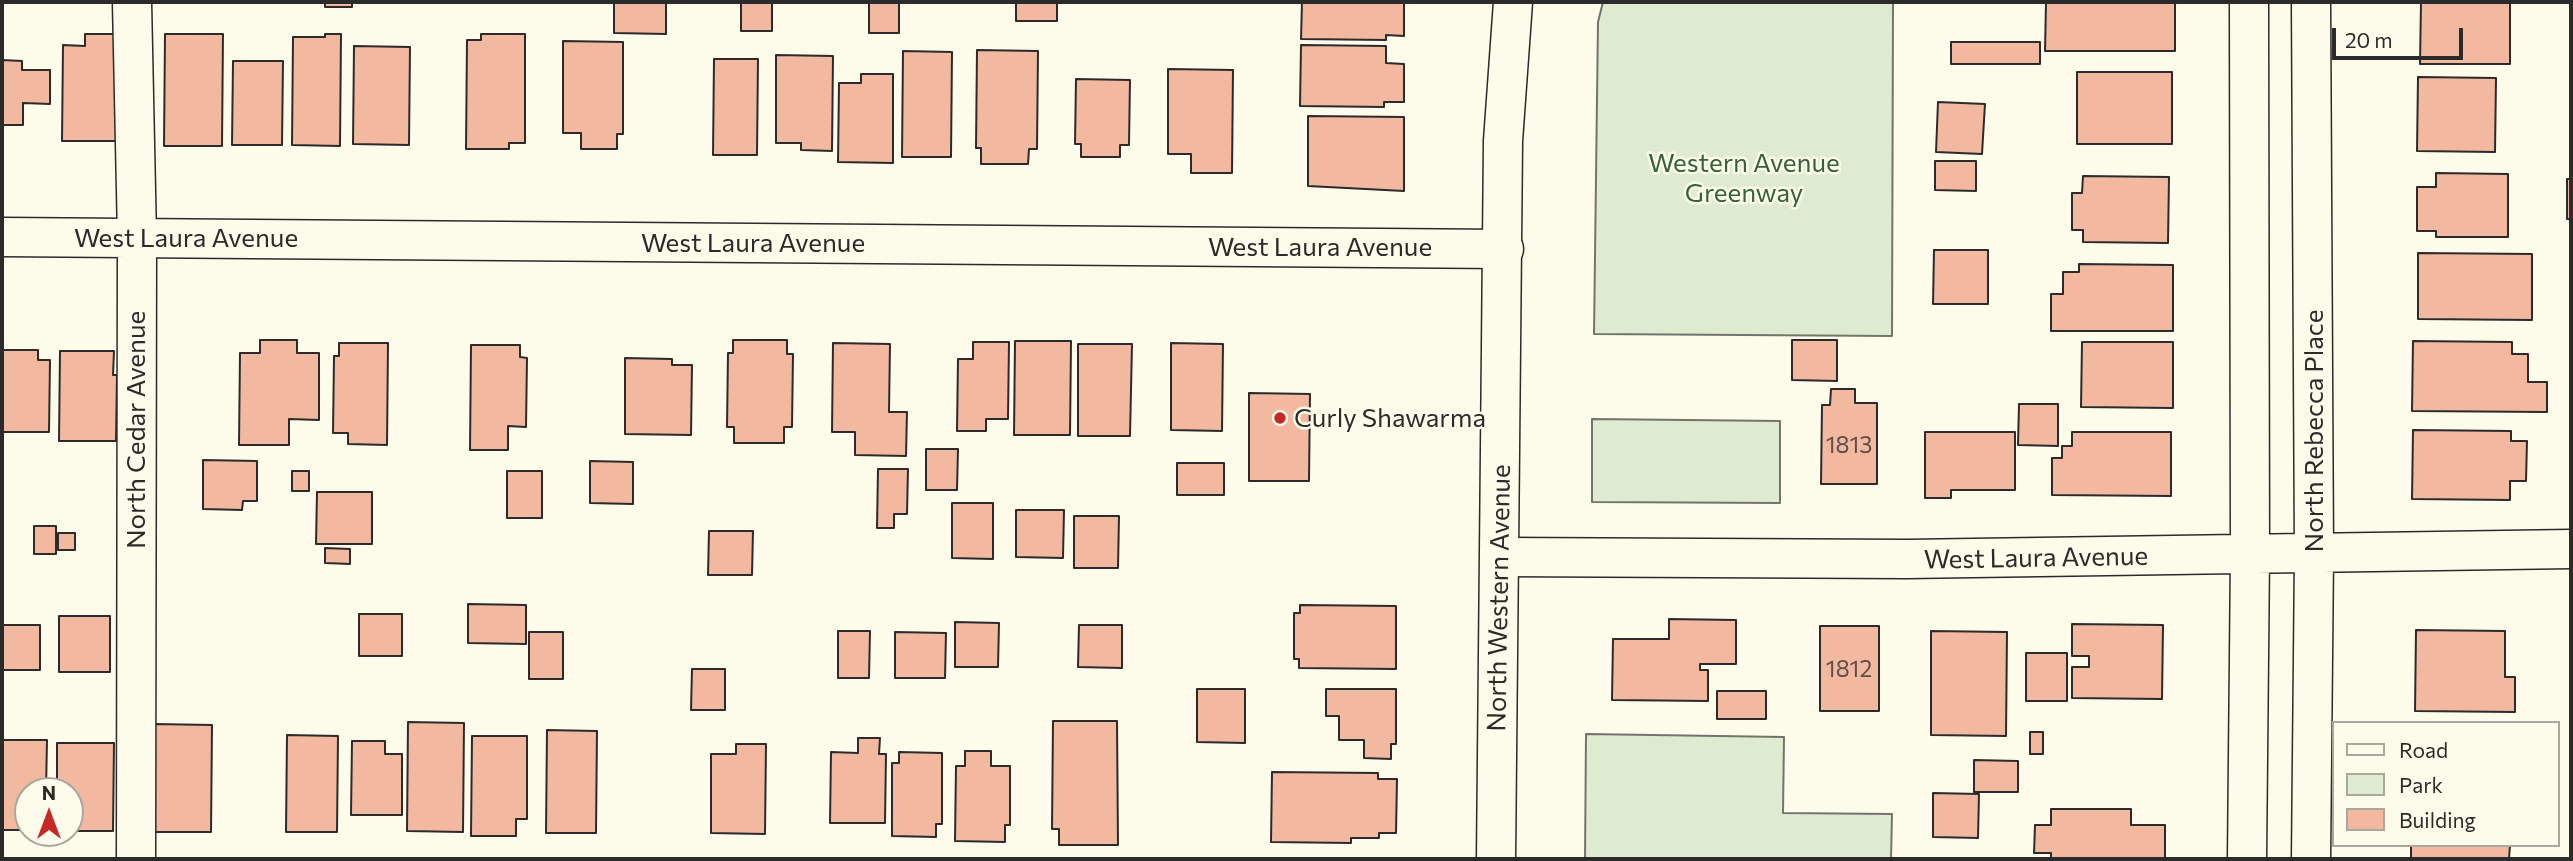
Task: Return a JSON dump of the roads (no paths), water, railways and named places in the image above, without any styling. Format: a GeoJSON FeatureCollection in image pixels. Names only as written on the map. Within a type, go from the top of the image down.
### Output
{"type":"FeatureCollection","features":[{"type":"Feature","properties":{"kind":"street","name":"North Cedar Avenue"},"geometry":{"type":"LineString","coordinates":[[132,2],[136,238],[135,859]]}},
{"type":"Feature","properties":{"kind":"street","name":"North Western Avenue"},"geometry":{"type":"LineString","coordinates":[[1496,859],[1505,90],[1513,2]]}},
{"type":"Feature","properties":{"kind":"street"},"geometry":{"type":"LineString","coordinates":[[2247,859],[2250,555],[2249,2]]}},
{"type":"Feature","properties":{"kind":"street","name":"North Rebecca Place"},"geometry":{"type":"LineString","coordinates":[[2311,2],[2314,555],[2311,859]]}},
{"type":"Feature","properties":{"kind":"street","name":"West Laura Avenue"},"geometry":{"type":"LineString","coordinates":[[2,237],[1504,249]]}},
{"type":"Feature","properties":{"kind":"street","name":"West Laura Avenue"},"geometry":{"type":"LineString","coordinates":[[1500,557],[1907,559],[2314,555],[2571,549]]}},
{"type":"Feature","properties":{"kind":"place","name":"Curly Shawarma"},"geometry":{"type":"Point","coordinates":[1280,418]}},
{"type":"Feature","properties":{"kind":"park label","name":"Western Avenue Greenway"},"geometry":{"type":"Point","coordinates":[1744,178]}}]}
